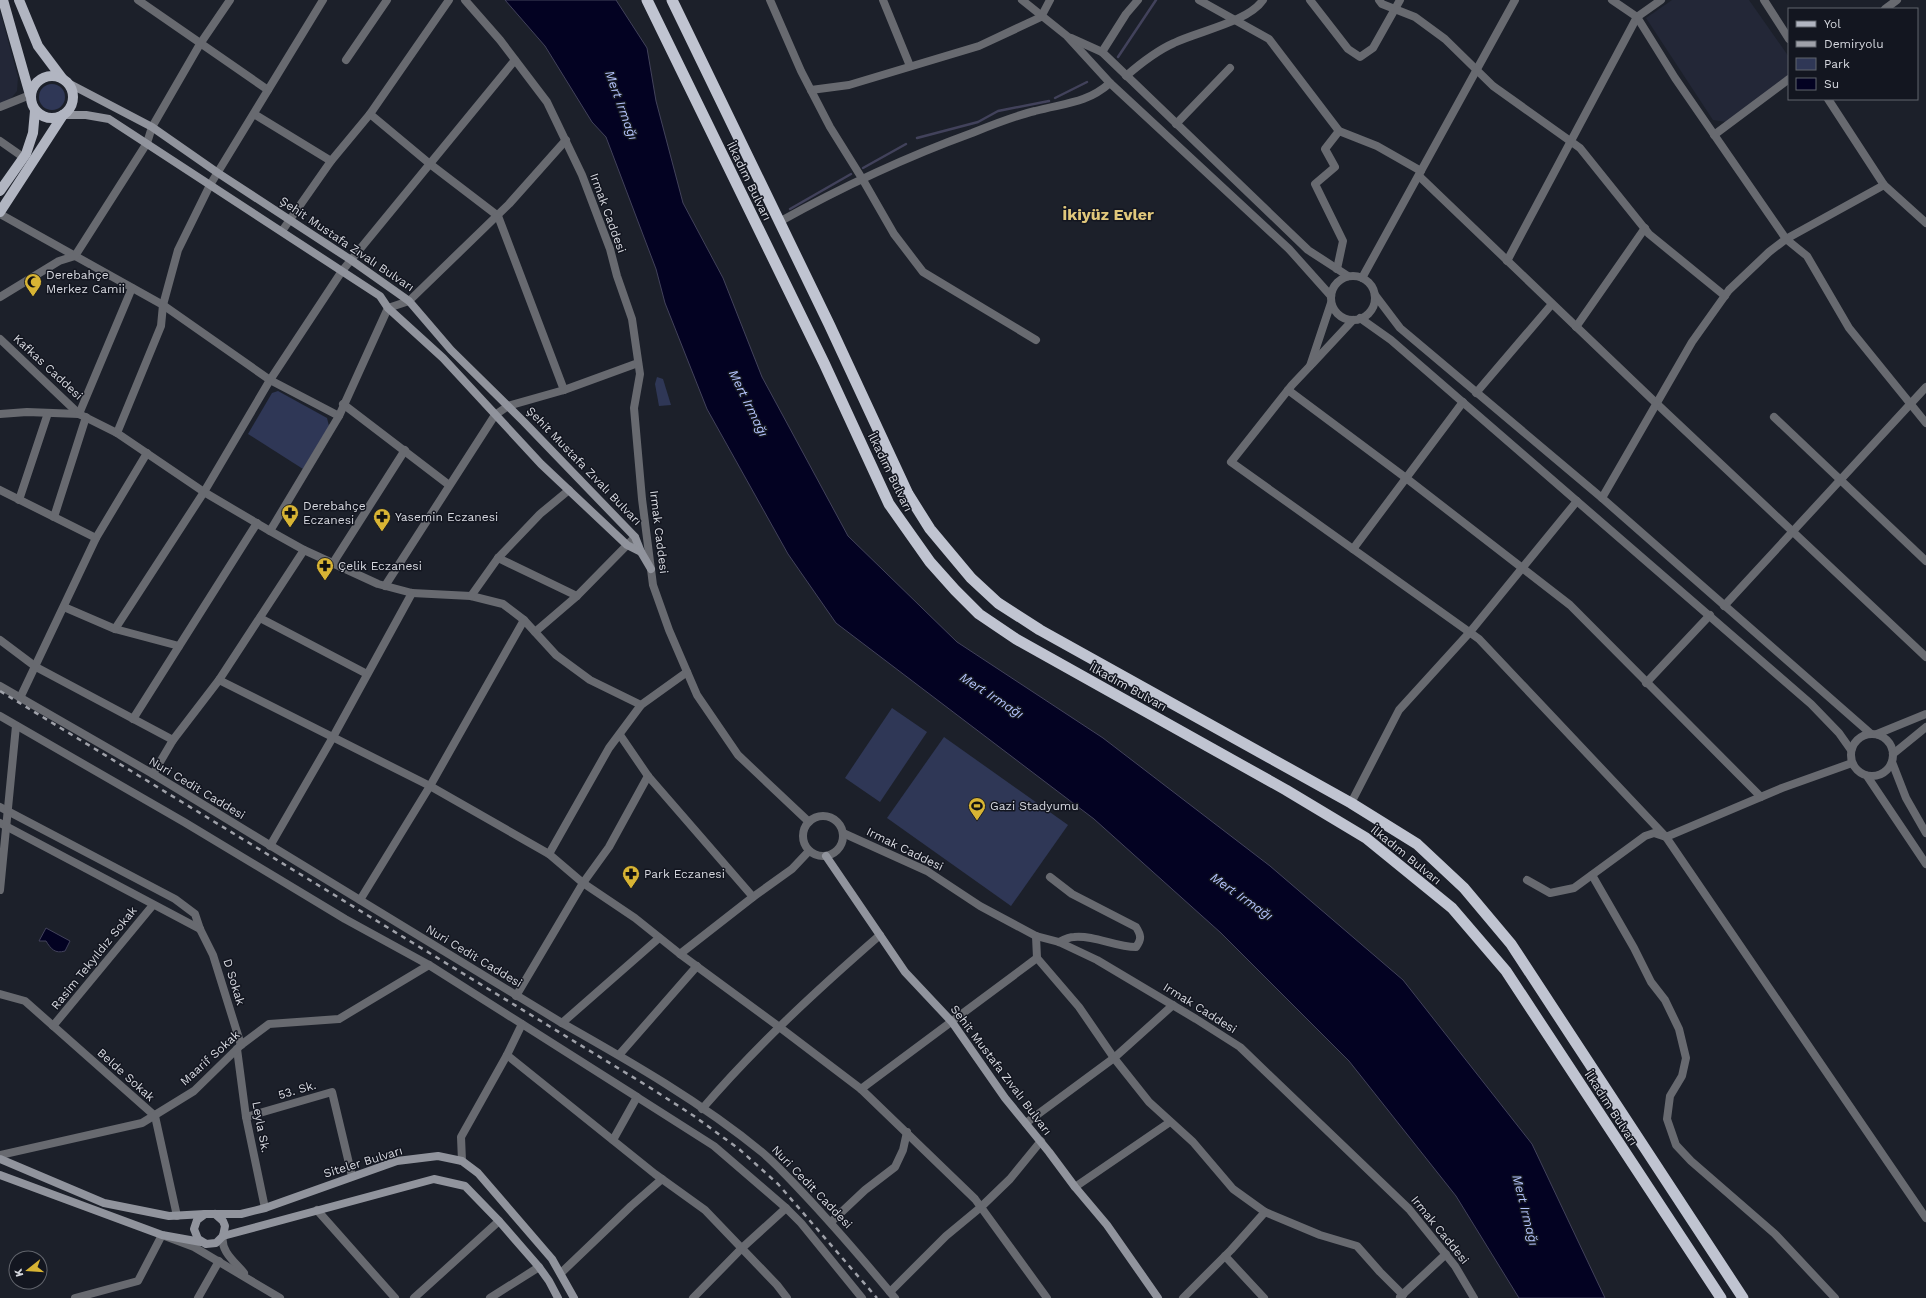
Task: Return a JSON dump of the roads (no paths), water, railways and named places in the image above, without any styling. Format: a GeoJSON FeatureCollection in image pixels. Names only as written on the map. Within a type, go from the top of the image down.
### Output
{"type":"FeatureCollection","features":[{"type":"Feature","properties":{"kind":"highway","name":"İlkadım Bulvarı"},"geometry":{"type":"LineString","coordinates":[[647,0],[824,363],[889,504],[930,562],[979,614],[1016,639],[1286,790],[1366,838],[1452,908],[1506,971],[1721,1298]]}},
{"type":"Feature","properties":{"kind":"highway","name":"İlkadım Bulvarı"},"geometry":{"type":"LineString","coordinates":[[672,0],[908,494],[930,529],[971,578],[998,603],[1040,630],[1351,803],[1417,844],[1464,888],[1511,944],[1743,1298]]}},
{"type":"Feature","properties":{"kind":"main road"},"geometry":{"type":"LineString","coordinates":[[3,0],[32,106],[35,111],[46,117],[52,118],[63,115]]}},
{"type":"Feature","properties":{"kind":"main road","name":"Şehit Mustafa Zıvalı Bulvarı"},"geometry":{"type":"LineString","coordinates":[[19,0],[38,46],[65,81],[152,127],[218,173],[351,260],[409,301],[451,350],[508,406],[635,537],[641,552]]}},
{"type":"Feature","properties":{"kind":"main road"},"geometry":{"type":"LineString","coordinates":[[0,213],[72,103],[72,89],[65,81],[55,76],[42,78],[36,82],[30,95]]}},
{"type":"Feature","properties":{"kind":"main road"},"geometry":{"type":"LineString","coordinates":[[0,191],[23,157],[33,133],[35,111]]}},
{"type":"Feature","properties":{"kind":"main road","name":"Şehit Mustafa Zıvalı Bulvarı"},"geometry":{"type":"LineString","coordinates":[[63,115],[86,115],[108,119],[380,296],[388,308],[443,358],[541,464],[627,545],[641,552]]}},
{"type":"Feature","properties":{"kind":"main road"},"geometry":{"type":"LineString","coordinates":[[641,552],[651,569]]}},
{"type":"Feature","properties":{"kind":"main road","name":"Sehit Mustafa Zıvalı Bulvarı"},"geometry":{"type":"LineString","coordinates":[[826,856],[905,972],[952,1022],[1005,1098],[1107,1225],[1158,1298]]}},
{"type":"Feature","properties":{"kind":"main road","name":"Siteler Bulvarı"},"geometry":{"type":"LineString","coordinates":[[215,1214],[241,1214],[265,1208],[352,1176],[397,1162],[438,1156],[462,1161],[478,1173],[552,1259],[574,1298]]}},
{"type":"Feature","properties":{"kind":"main road"},"geometry":{"type":"LineString","coordinates":[[0,1159],[104,1203],[177,1216],[215,1214],[223,1221],[225,1226],[223,1236],[220,1240],[211,1244],[162,1235],[0,1175]]}},
{"type":"Feature","properties":{"kind":"main road"},"geometry":{"type":"LineString","coordinates":[[223,1236],[434,1179],[465,1186],[499,1221],[539,1267],[549,1281],[558,1298]]}},
{"type":"Feature","properties":{"kind":"main road"},"geometry":{"type":"LineString","coordinates":[[201,1242],[195,1234],[195,1224],[197,1220],[205,1214]]}},
{"type":"Feature","properties":{"kind":"street"},"geometry":{"type":"LineString","coordinates":[[138,0],[268,90]]}},
{"type":"Feature","properties":{"kind":"street"},"geometry":{"type":"LineString","coordinates":[[0,297],[59,262],[75,256],[147,144],[152,127],[200,44],[230,0]]}},
{"type":"Feature","properties":{"kind":"street"},"geometry":{"type":"LineString","coordinates":[[117,433],[161,326],[163,305],[178,250],[210,184],[323,0]]}},
{"type":"Feature","properties":{"kind":"street"},"geometry":{"type":"LineString","coordinates":[[346,60],[387,0]]}},
{"type":"Feature","properties":{"kind":"street"},"geometry":{"type":"LineString","coordinates":[[282,231],[331,161],[370,114],[449,0]]}},
{"type":"Feature","properties":{"kind":"street","name":"Irmak Caddesi"},"geometry":{"type":"LineString","coordinates":[[464,0],[515,60],[547,102],[582,175],[610,249],[617,276],[632,319],[640,374],[634,408],[642,499],[653,585],[669,630],[698,695],[738,755],[808,822]]}},
{"type":"Feature","properties":{"kind":"street"},"geometry":{"type":"LineString","coordinates":[[770,0],[811,90],[830,127],[894,234],[923,272],[1036,340]]}},
{"type":"Feature","properties":{"kind":"street"},"geometry":{"type":"LineString","coordinates":[[883,0],[910,66]]}},
{"type":"Feature","properties":{"kind":"street"},"geometry":{"type":"LineString","coordinates":[[1022,0],[1041,17],[1067,36],[1110,83],[1290,249],[1331,299],[1339,315],[1357,319],[1391,340],[1811,704],[1839,733],[1851,750],[1852,763],[1861,773],[1867,776],[1926,864]]}},
{"type":"Feature","properties":{"kind":"street"},"geometry":{"type":"LineString","coordinates":[[811,90],[849,85],[979,46],[1041,17],[1050,0]]}},
{"type":"Feature","properties":{"kind":"street"},"geometry":{"type":"LineString","coordinates":[[1102,52],[1126,14],[1138,0]]}},
{"type":"Feature","properties":{"kind":"street"},"geometry":{"type":"LineString","coordinates":[[1199,0],[1236,19],[1269,39],[1339,132],[1377,146],[1420,173],[1507,261],[1926,657]]}},
{"type":"Feature","properties":{"kind":"street"},"geometry":{"type":"LineString","coordinates":[[1126,76],[1149,57],[1175,42],[1246,16],[1263,0]]}},
{"type":"Feature","properties":{"kind":"street"},"geometry":{"type":"LineString","coordinates":[[1310,0],[1348,49],[1360,57],[1373,48],[1400,0]]}},
{"type":"Feature","properties":{"kind":"street"},"geometry":{"type":"LineString","coordinates":[[1379,0],[1382,4],[1415,17],[1445,38],[1493,86],[1580,148],[1645,228],[1725,296]]}},
{"type":"Feature","properties":{"kind":"street"},"geometry":{"type":"LineString","coordinates":[[1362,278],[1515,0]]}},
{"type":"Feature","properties":{"kind":"street"},"geometry":{"type":"LineString","coordinates":[[1612,0],[1637,17],[1675,78],[1786,239],[1807,256],[1849,328],[1926,423]]}},
{"type":"Feature","properties":{"kind":"street"},"geometry":{"type":"LineString","coordinates":[[1507,261],[1637,17],[1661,0]]}},
{"type":"Feature","properties":{"kind":"street"},"geometry":{"type":"LineString","coordinates":[[1764,0],[1788,37]]}},
{"type":"Feature","properties":{"kind":"street"},"geometry":{"type":"LineString","coordinates":[[1886,8],[1897,0]]}},
{"type":"Feature","properties":{"kind":"street"},"geometry":{"type":"LineString","coordinates":[[1067,36],[1102,52],[1308,250],[1348,276],[1362,278],[1373,288],[1375,295],[1400,328],[1602,498],[1724,606],[1873,734],[1889,741],[1906,798],[1926,833]]}},
{"type":"Feature","properties":{"kind":"street"},"geometry":{"type":"LineString","coordinates":[[114,628],[204,492],[270,380],[342,271],[515,60]]}},
{"type":"Feature","properties":{"kind":"street"},"geometry":{"type":"LineString","coordinates":[[1176,124],[1230,68]]}},
{"type":"Feature","properties":{"kind":"street"},"geometry":{"type":"LineString","coordinates":[[1714,135],[1788,81]]}},
{"type":"Feature","properties":{"kind":"street"},"geometry":{"type":"LineString","coordinates":[[779,222],[820,199],[971,133],[1034,111],[1081,101],[1100,92],[1110,83]]}},
{"type":"Feature","properties":{"kind":"street"},"geometry":{"type":"LineString","coordinates":[[0,107],[30,95]]}},
{"type":"Feature","properties":{"kind":"street"},"geometry":{"type":"LineString","coordinates":[[1829,100],[1884,185],[1926,223]]}},
{"type":"Feature","properties":{"kind":"street"},"geometry":{"type":"LineString","coordinates":[[254,114],[331,161]]}},
{"type":"Feature","properties":{"kind":"street"},"geometry":{"type":"LineString","coordinates":[[370,114],[430,164],[498,216],[564,390]]}},
{"type":"Feature","properties":{"kind":"street"},"geometry":{"type":"LineString","coordinates":[[1337,269],[1343,240],[1315,184],[1336,167],[1325,149],[1339,132]]}},
{"type":"Feature","properties":{"kind":"street"},"geometry":{"type":"LineString","coordinates":[[270,531],[338,416],[388,308],[409,301],[498,216],[566,140]]}},
{"type":"Feature","properties":{"kind":"street"},"geometry":{"type":"LineString","coordinates":[[0,141],[23,157]]}},
{"type":"Feature","properties":{"kind":"street"},"geometry":{"type":"LineString","coordinates":[[1602,498],[1692,342],[1725,296],[1769,252],[1786,239],[1884,185]]}},
{"type":"Feature","properties":{"kind":"street"},"geometry":{"type":"LineString","coordinates":[[0,213],[163,305],[270,380],[338,416]]}},
{"type":"Feature","properties":{"kind":"street"},"geometry":{"type":"LineString","coordinates":[[1576,327],[1645,228]]}},
{"type":"Feature","properties":{"kind":"street"},"geometry":{"type":"LineString","coordinates":[[1310,366],[1336,283],[1348,276]]}},
{"type":"Feature","properties":{"kind":"street"},"geometry":{"type":"LineString","coordinates":[[54,517],[82,415],[132,288]]}},
{"type":"Feature","properties":{"kind":"street"},"geometry":{"type":"LineString","coordinates":[[1375,295],[1371,309],[1357,319],[1288,390],[1231,462],[1479,638],[1666,837],[1926,1218]]}},
{"type":"Feature","properties":{"kind":"street"},"geometry":{"type":"LineString","coordinates":[[1476,393],[1552,304]]}},
{"type":"Feature","properties":{"kind":"street","name":"Kafkas Caddesi"},"geometry":{"type":"LineString","coordinates":[[0,339],[82,415]]}},
{"type":"Feature","properties":{"kind":"street"},"geometry":{"type":"LineString","coordinates":[[385,586],[495,416],[508,406],[564,390],[638,363]]}},
{"type":"Feature","properties":{"kind":"street"},"geometry":{"type":"LineString","coordinates":[[1724,606],[1926,387]]}},
{"type":"Feature","properties":{"kind":"street"},"geometry":{"type":"LineString","coordinates":[[1288,390],[1406,478],[1570,605],[1646,684],[1761,797]]}},
{"type":"Feature","properties":{"kind":"street"},"geometry":{"type":"LineString","coordinates":[[1353,549],[1463,402]]}},
{"type":"Feature","properties":{"kind":"street"},"geometry":{"type":"LineString","coordinates":[[343,404],[450,484]]}},
{"type":"Feature","properties":{"kind":"street"},"geometry":{"type":"LineString","coordinates":[[19,500],[48,413]]}},
{"type":"Feature","properties":{"kind":"street"},"geometry":{"type":"LineString","coordinates":[[0,414],[48,413],[82,415],[117,433],[204,492],[304,550],[385,586],[412,593],[472,596],[503,604],[524,620],[556,655],[590,680],[641,705]]}},
{"type":"Feature","properties":{"kind":"street"},"geometry":{"type":"LineString","coordinates":[[1774,417],[1926,561]]}},
{"type":"Feature","properties":{"kind":"street"},"geometry":{"type":"LineString","coordinates":[[333,563],[405,450]]}},
{"type":"Feature","properties":{"kind":"street"},"geometry":{"type":"LineString","coordinates":[[20,698],[96,538],[147,453]]}},
{"type":"Feature","properties":{"kind":"street"},"geometry":{"type":"LineString","coordinates":[[0,490],[96,538]]}},
{"type":"Feature","properties":{"kind":"street"},"geometry":{"type":"LineString","coordinates":[[472,596],[498,558],[540,514],[570,490]]}},
{"type":"Feature","properties":{"kind":"street"},"geometry":{"type":"LineString","coordinates":[[1351,803],[1399,710],[1470,632],[1577,501]]}},
{"type":"Feature","properties":{"kind":"street"},"geometry":{"type":"LineString","coordinates":[[133,719],[257,523]]}},
{"type":"Feature","properties":{"kind":"street"},"geometry":{"type":"LineString","coordinates":[[535,632],[576,596],[635,537]]}},
{"type":"Feature","properties":{"kind":"street"},"geometry":{"type":"LineString","coordinates":[[153,774],[173,740],[219,680],[304,550]]}},
{"type":"Feature","properties":{"kind":"street"},"geometry":{"type":"LineString","coordinates":[[498,558],[576,596]]}},
{"type":"Feature","properties":{"kind":"street"},"geometry":{"type":"LineString","coordinates":[[270,846],[333,737],[412,593]]}},
{"type":"Feature","properties":{"kind":"street"},"geometry":{"type":"LineString","coordinates":[[64,607],[114,628],[179,646]]}},
{"type":"Feature","properties":{"kind":"street"},"geometry":{"type":"LineString","coordinates":[[1646,684],[1710,615]]}},
{"type":"Feature","properties":{"kind":"street"},"geometry":{"type":"LineString","coordinates":[[260,618],[367,674]]}},
{"type":"Feature","properties":{"kind":"street"},"geometry":{"type":"LineString","coordinates":[[360,900],[430,786],[524,620]]}},
{"type":"Feature","properties":{"kind":"street"},"geometry":{"type":"LineString","coordinates":[[0,640],[36,667],[173,740]]}},
{"type":"Feature","properties":{"kind":"street"},"geometry":{"type":"LineString","coordinates":[[549,854],[609,748],[641,705],[688,672]]}},
{"type":"Feature","properties":{"kind":"street"},"geometry":{"type":"LineString","coordinates":[[219,680],[430,786],[549,854],[583,883],[636,918],[680,954],[861,1089],[975,1199],[1047,1298]]}},
{"type":"Feature","properties":{"kind":"street","name":"Nuri Cedit Caddesi"},"geometry":{"type":"LineString","coordinates":[[0,686],[153,774],[562,1024],[619,1055],[702,1109],[763,1153],[831,1222],[892,1295]]}},
{"type":"Feature","properties":{"kind":"street"},"geometry":{"type":"LineString","coordinates":[[1851,750],[1858,738],[1873,734],[1926,714]]}},
{"type":"Feature","properties":{"kind":"street"},"geometry":{"type":"LineString","coordinates":[[0,716],[184,822],[345,920],[429,965],[714,1146],[786,1208],[862,1298]]}},
{"type":"Feature","properties":{"kind":"street"},"geometry":{"type":"LineString","coordinates":[[0,890],[3,825],[8,812],[16,726]]}},
{"type":"Feature","properties":{"kind":"street"},"geometry":{"type":"LineString","coordinates":[[1867,776],[1880,775],[1885,772],[1893,758],[1926,727]]}},
{"type":"Feature","properties":{"kind":"street"},"geometry":{"type":"LineString","coordinates":[[620,735],[648,776],[753,897]]}},
{"type":"Feature","properties":{"kind":"street"},"geometry":{"type":"LineString","coordinates":[[1527,880],[1550,893],[1574,888],[1645,836],[1654,833],[1666,837],[1761,797],[1852,763]]}},
{"type":"Feature","properties":{"kind":"street"},"geometry":{"type":"LineString","coordinates":[[516,996],[583,883],[609,847],[648,776]]}},
{"type":"Feature","properties":{"kind":"street","name":"D Sokak"},"geometry":{"type":"LineString","coordinates":[[0,807],[175,899],[195,914],[200,930],[213,955],[239,1047]]}},
{"type":"Feature","properties":{"kind":"street"},"geometry":{"type":"LineString","coordinates":[[819,817],[832,818],[843,833],[843,839],[837,850],[826,856],[820,856],[809,851],[805,846],[803,834],[808,822],[819,817]]}},
{"type":"Feature","properties":{"kind":"street"},"geometry":{"type":"LineString","coordinates":[[3,825],[200,930]]}},
{"type":"Feature","properties":{"kind":"street","name":"Irmak Caddesi"},"geometry":{"type":"LineString","coordinates":[[843,833],[927,871],[980,906],[1036,936],[1059,942],[1097,960],[1240,1047],[1409,1209],[1455,1266],[1474,1298]]}},
{"type":"Feature","properties":{"kind":"street"},"geometry":{"type":"LineString","coordinates":[[680,954],[753,897],[792,869],[809,851]]}},
{"type":"Feature","properties":{"kind":"street"},"geometry":{"type":"LineString","coordinates":[[1592,875],[1634,948],[1651,982],[1665,1000],[1679,1029],[1686,1058],[1682,1076],[1670,1096],[1667,1119],[1676,1145],[1705,1174],[1775,1234],[1835,1298]]}},
{"type":"Feature","properties":{"kind":"street"},"geometry":{"type":"LineString","coordinates":[[1050,877],[1072,894],[1136,927],[1141,934],[1140,942],[1136,947],[1124,947],[1101,940],[1073,936],[1059,942]]}},
{"type":"Feature","properties":{"kind":"street","name":"Rasim Tekyıldız Sokak"},"geometry":{"type":"LineString","coordinates":[[53,1026],[153,905]]}},
{"type":"Feature","properties":{"kind":"street"},"geometry":{"type":"LineString","coordinates":[[702,1109],[738,1067],[778,1026],[880,935]]}},
{"type":"Feature","properties":{"kind":"street"},"geometry":{"type":"LineString","coordinates":[[1036,936],[1037,958],[1079,1007],[1114,1058],[1149,1102],[1194,1142],[1233,1189],[1265,1212],[1314,1232],[1357,1246],[1401,1296],[1446,1254]]}},
{"type":"Feature","properties":{"kind":"street"},"geometry":{"type":"LineString","coordinates":[[562,1024],[659,938]]}},
{"type":"Feature","properties":{"kind":"street"},"geometry":{"type":"LineString","coordinates":[[861,1089],[1037,958]]}},
{"type":"Feature","properties":{"kind":"street","name":"Maarif Sokak"},"geometry":{"type":"LineString","coordinates":[[0,1155],[142,1123],[194,1091],[239,1047],[270,1024],[338,1019],[429,965]]}},
{"type":"Feature","properties":{"kind":"street"},"geometry":{"type":"LineString","coordinates":[[619,1055],[697,966]]}},
{"type":"Feature","properties":{"kind":"street","name":"Belde Sokak"},"geometry":{"type":"LineString","coordinates":[[0,994],[25,1001],[155,1116],[177,1216]]}},
{"type":"Feature","properties":{"kind":"street"},"geometry":{"type":"LineString","coordinates":[[1026,1123],[1114,1058],[1173,1005]]}},
{"type":"Feature","properties":{"kind":"street"},"geometry":{"type":"LineString","coordinates":[[462,1161],[461,1137],[507,1055],[522,1024]]}},
{"type":"Feature","properties":{"kind":"street","name":"Leyla Sk."},"geometry":{"type":"LineString","coordinates":[[239,1047],[246,1117],[265,1208]]}},
{"type":"Feature","properties":{"kind":"street"},"geometry":{"type":"LineString","coordinates":[[507,1055],[662,1179],[705,1210],[787,1298]]}},
{"type":"Feature","properties":{"kind":"street","name":"53. Sk."},"geometry":{"type":"LineString","coordinates":[[246,1117],[332,1092],[352,1176]]}},
{"type":"Feature","properties":{"kind":"street"},"geometry":{"type":"LineString","coordinates":[[613,1140],[637,1097]]}},
{"type":"Feature","properties":{"kind":"street"},"geometry":{"type":"LineString","coordinates":[[1075,1187],[1170,1122]]}},
{"type":"Feature","properties":{"kind":"street"},"geometry":{"type":"LineString","coordinates":[[831,1222],[865,1190],[895,1166],[903,1150],[906,1132]]}},
{"type":"Feature","properties":{"kind":"street"},"geometry":{"type":"LineString","coordinates":[[892,1295],[946,1236],[982,1207],[1010,1179],[1041,1142]]}},
{"type":"Feature","properties":{"kind":"street"},"geometry":{"type":"LineString","coordinates":[[561,1273],[631,1206],[662,1179]]}},
{"type":"Feature","properties":{"kind":"street"},"geometry":{"type":"LineString","coordinates":[[693,1298],[742,1248],[786,1208]]}},
{"type":"Feature","properties":{"kind":"street"},"geometry":{"type":"LineString","coordinates":[[317,1210],[395,1298]]}},
{"type":"Feature","properties":{"kind":"street"},"geometry":{"type":"LineString","coordinates":[[1183,1298],[1225,1256],[1265,1212]]}},
{"type":"Feature","properties":{"kind":"street"},"geometry":{"type":"LineString","coordinates":[[414,1298],[499,1221]]}},
{"type":"Feature","properties":{"kind":"street"},"geometry":{"type":"LineString","coordinates":[[75,1298],[138,1281],[162,1235],[194,1247],[280,1298]]}},
{"type":"Feature","properties":{"kind":"street"},"geometry":{"type":"LineString","coordinates":[[223,1236],[222,1244],[224,1250],[250,1280]]}},
{"type":"Feature","properties":{"kind":"street"},"geometry":{"type":"LineString","coordinates":[[1225,1256],[1264,1298]]}},
{"type":"Feature","properties":{"kind":"street"},"geometry":{"type":"LineString","coordinates":[[198,1298],[219,1261]]}},
{"type":"Feature","properties":{"kind":"street"},"geometry":{"type":"LineString","coordinates":[[490,1298],[539,1267]]}},
{"type":"Feature","properties":{"kind":"water","name":"Mert Irmağı"},"geometry":{"type":"Polygon","coordinates":[[[505,0],[616,0],[647,48],[656,101],[683,203],[723,278],[762,377],[848,536],[957,642],[1103,738],[1270,866],[1403,980],[1532,1144],[1605,1298],[1519,1298],[1456,1196],[1349,1061],[1221,933],[1094,819],[836,623],[788,554],[707,409],[665,303],[656,269],[606,137],[592,122],[545,46],[505,0]]]}},
{"type":"Feature","properties":{"kind":"water"},"geometry":{"type":"Polygon","coordinates":[[[46,928],[70,941],[65,951],[56,951],[46,941],[39,941],[46,928]]]}},
{"type":"Feature","properties":{"kind":"waterway"},"geometry":{"type":"LineString","coordinates":[[1118,57],[1156,0]]}},
{"type":"Feature","properties":{"kind":"waterway"},"geometry":{"type":"LineString","coordinates":[[1055,98],[1087,82]]}},
{"type":"Feature","properties":{"kind":"waterway"},"geometry":{"type":"LineString","coordinates":[[917,138],[978,122],[998,111],[1049,101]]}},
{"type":"Feature","properties":{"kind":"waterway"},"geometry":{"type":"LineString","coordinates":[[863,168],[906,144]]}},
{"type":"Feature","properties":{"kind":"waterway"},"geometry":{"type":"LineString","coordinates":[[790,209],[851,174]]}},
{"type":"Feature","properties":{"kind":"railway"},"geometry":{"type":"LineString","coordinates":[[0,691],[649,1087],[694,1116],[739,1149],[778,1184],[877,1298]]}},
{"type":"Feature","properties":{"kind":"place","name":"Derebahçe Merkez Camii"},"geometry":{"type":"Point","coordinates":[33,297]}},
{"type":"Feature","properties":{"kind":"place","name":"Derebahçe Eczanesi"},"geometry":{"type":"Point","coordinates":[290,528]}},
{"type":"Feature","properties":{"kind":"place","name":"Yasemin Eczanesi"},"geometry":{"type":"Point","coordinates":[382,532]}},
{"type":"Feature","properties":{"kind":"place","name":"Çelik Eczanesi"},"geometry":{"type":"Point","coordinates":[325,581]}},
{"type":"Feature","properties":{"kind":"place","name":"Gazi Stadyumu"},"geometry":{"type":"Point","coordinates":[977,821]}},
{"type":"Feature","properties":{"kind":"place","name":"Park Eczanesi"},"geometry":{"type":"Point","coordinates":[631,889]}},
{"type":"Feature","properties":{"kind":"district","name":"İkiyüz Evler"},"geometry":{"type":"Point","coordinates":[1108,214]}}]}
